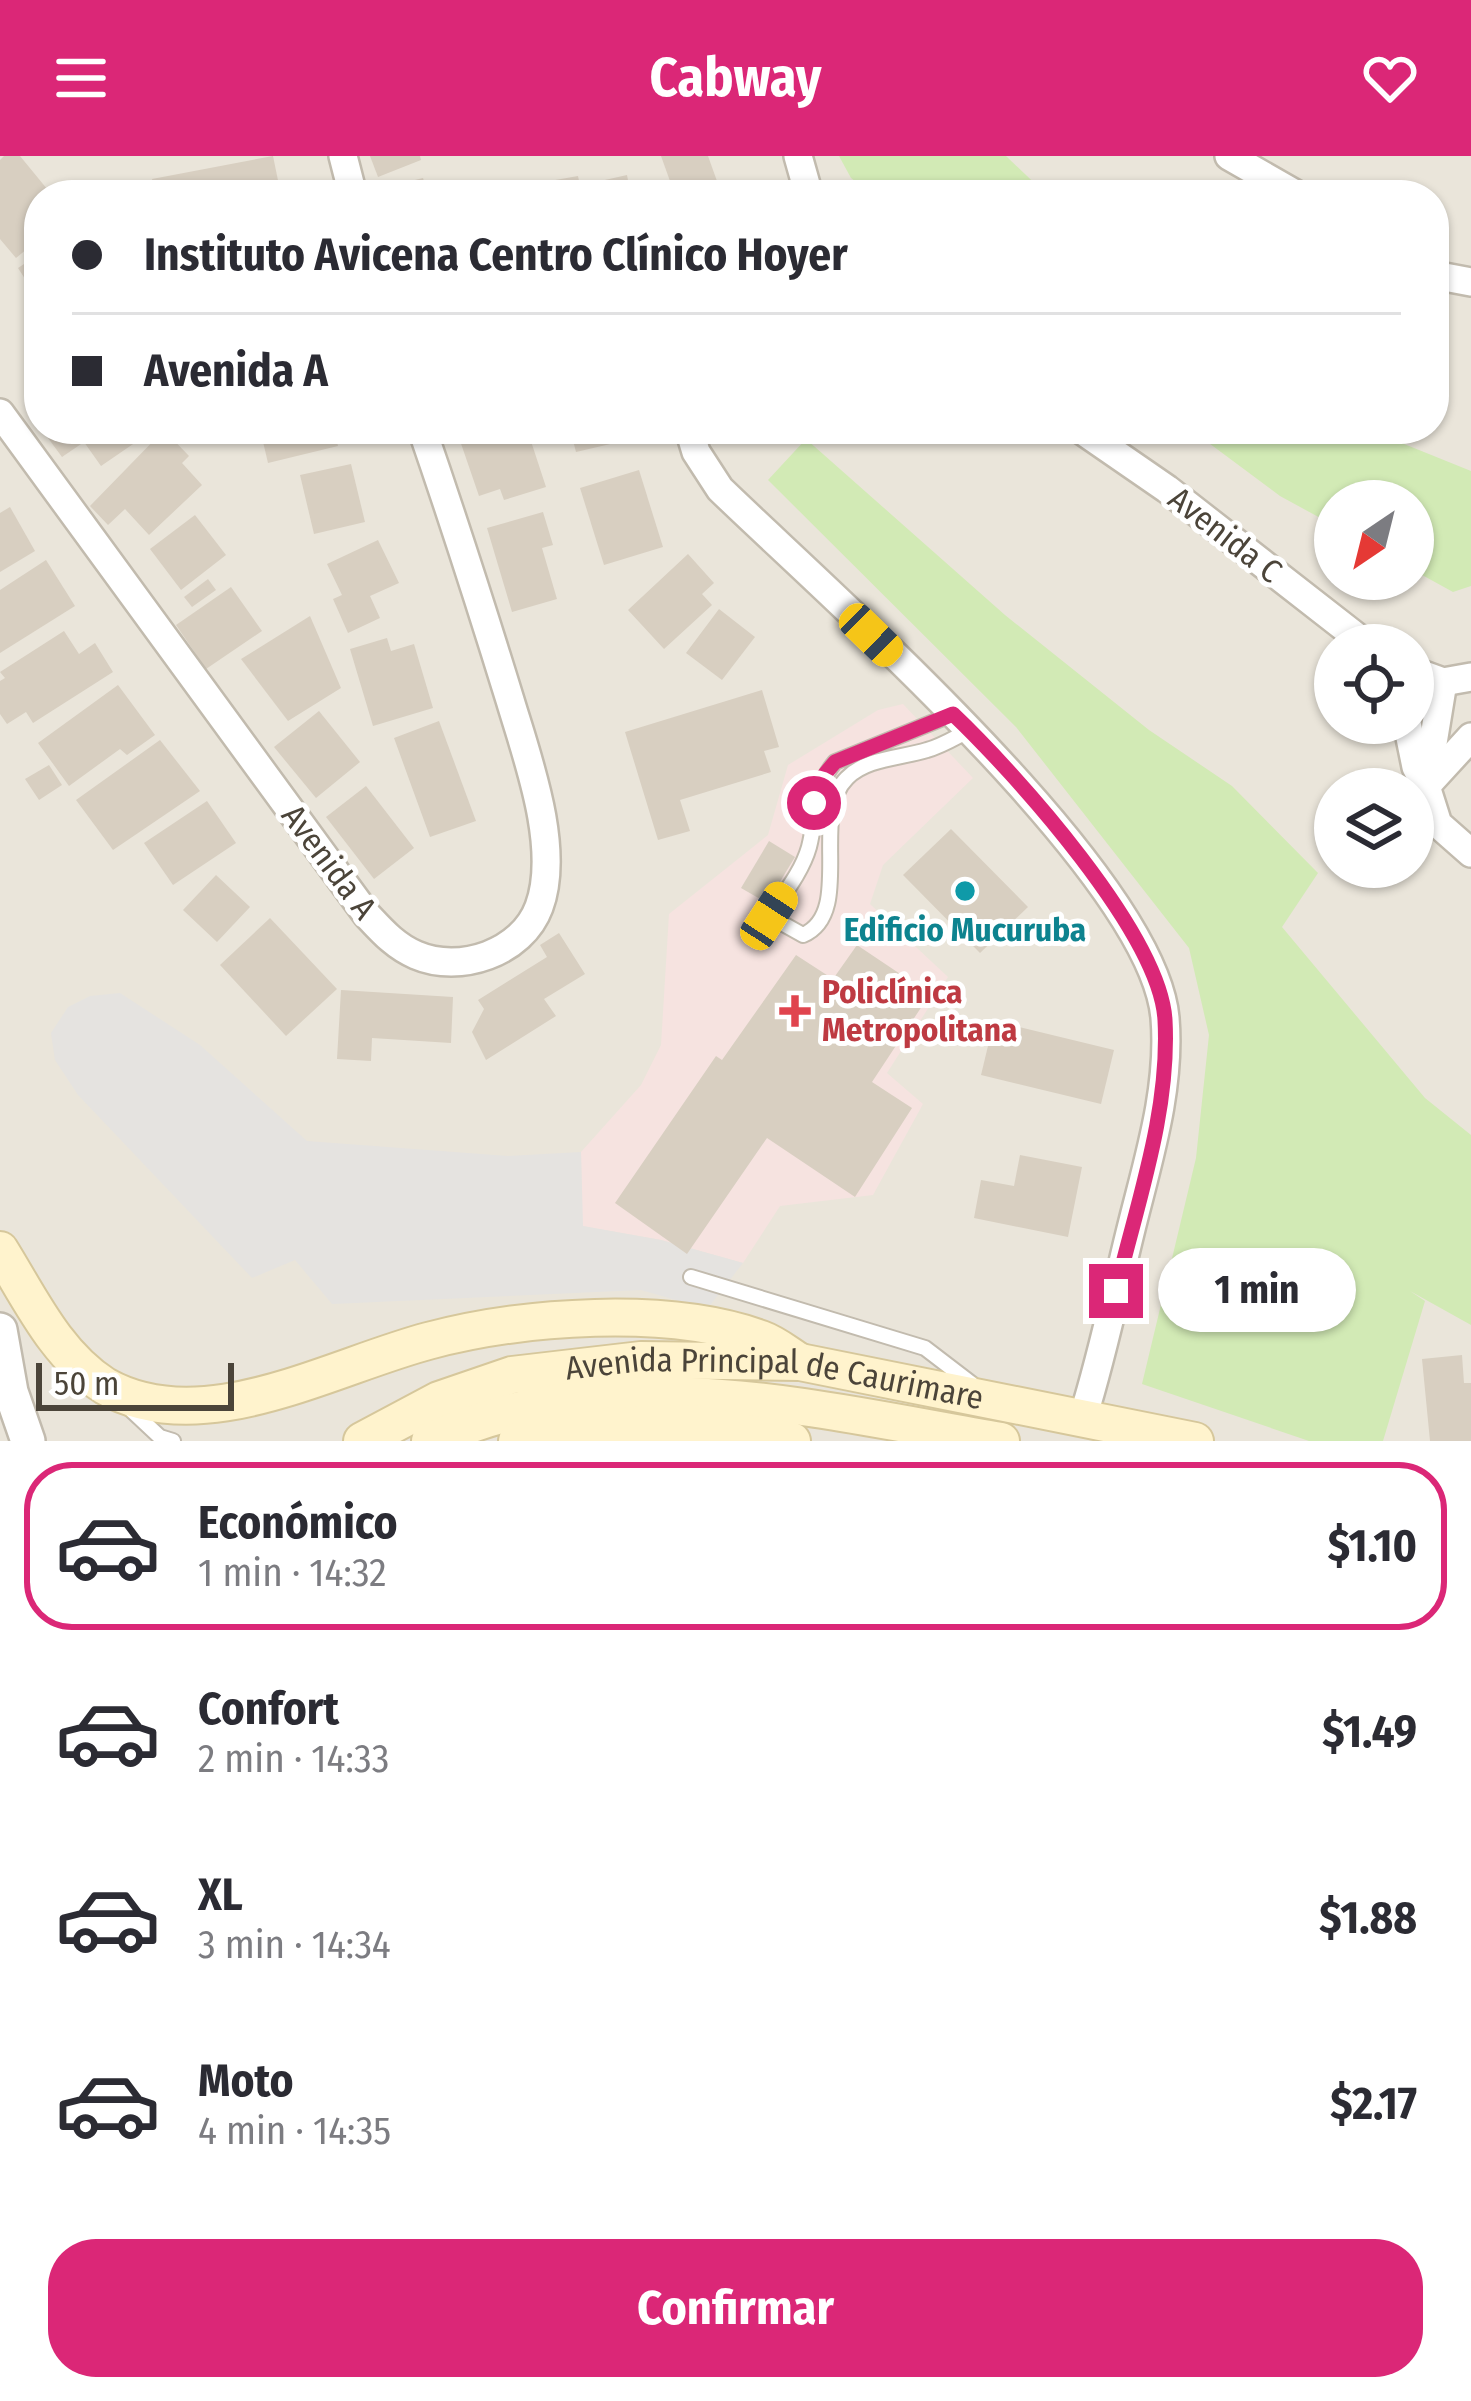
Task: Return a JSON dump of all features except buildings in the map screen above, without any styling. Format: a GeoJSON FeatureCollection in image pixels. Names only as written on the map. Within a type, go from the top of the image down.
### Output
{"type":"FeatureCollection","features":[{"type":"Feature","properties":{"kind":"main road"},"geometry":{"type":"LineString","coordinates":[[0,1250],[52,1334],[106,1387],[174,1409],[218,1408],[260,1399],[429,1341],[501,1324],[653,1320],[727,1328],[767,1341],[800,1362]]}},
{"type":"Feature","properties":{"kind":"main road","name":"Avenida Principal de Caurimare"},"geometry":{"type":"LineString","coordinates":[[362,1441],[439,1400],[512,1375],[641,1360],[800,1362],[990,1398],[1083,1429],[1195,1441]]}},
{"type":"Feature","properties":{"kind":"main road","name":"Avenida Principal de Caurimare"},"geometry":{"type":"LineString","coordinates":[[430,1441],[520,1409],[605,1395],[643,1394],[736,1398],[1001,1441]]}},
{"type":"Feature","properties":{"kind":"main road"},"geometry":{"type":"LineString","coordinates":[[517,1441],[608,1426],[691,1423],[764,1439]]}},
{"type":"Feature","properties":{"kind":"main road"},"geometry":{"type":"LineString","coordinates":[[1083,1429],[1126,1441]]}},
{"type":"Feature","properties":{"kind":"street"},"geometry":{"type":"LineString","coordinates":[[1229,156],[1271,180]]}},
{"type":"Feature","properties":{"kind":"street","name":"Avenida A"},"geometry":{"type":"LineString","coordinates":[[0,412],[367,915],[390,940],[418,956],[462,962],[497,952],[525,932],[540,906],[543,827],[532,766],[427,444]]}},
{"type":"Feature","properties":{"kind":"street"},"geometry":{"type":"LineString","coordinates":[[694,444],[720,489],[962,722],[1055,827],[1126,918],[1152,968],[1165,1017],[1161,1107],[1083,1429]]}},
{"type":"Feature","properties":{"kind":"street","name":"Avenida C"},"geometry":{"type":"LineString","coordinates":[[1102,444],[1340,624]]}},
{"type":"Feature","properties":{"kind":"street"},"geometry":{"type":"LineString","coordinates":[[1431,768],[1457,680]]}},
{"type":"Feature","properties":{"kind":"street"},"geometry":{"type":"LineString","coordinates":[[1434,777],[1471,737]]}},
{"type":"Feature","properties":{"kind":"street"},"geometry":{"type":"LineString","coordinates":[[1434,811],[1438,824],[1471,853]]}},
{"type":"Feature","properties":{"kind":"street"},"geometry":{"type":"LineString","coordinates":[[0,1330],[11,1392],[28,1441]]}},
{"type":"Feature","properties":{"kind":"lane"},"geometry":{"type":"LineString","coordinates":[[962,722],[931,749],[862,766],[846,778],[831,819],[828,902],[823,917],[813,931],[803,935],[769,916],[800,868],[809,847],[814,803],[835,762],[962,722]]}},
{"type":"Feature","properties":{"kind":"lane"},"geometry":{"type":"LineString","coordinates":[[691,1277],[925,1348],[990,1398]]}},
{"type":"Feature","properties":{"kind":"lane"},"geometry":{"type":"LineString","coordinates":[[106,1387],[160,1437],[173,1441]]}},
{"type":"Feature","properties":{"kind":"shaded area"},"geometry":{"type":"Polygon","coordinates":[[[0,156],[1471,156],[1471,1441],[0,1441],[0,156]]]}},
{"type":"Feature","properties":{"kind":"shaded area","name":"Policlínica Metropolitana"},"geometry":{"type":"Polygon","coordinates":[[[903,704],[973,778],[883,865],[870,904],[948,977],[887,1073],[923,1104],[873,1195],[780,1206],[743,1263],[661,1240],[582,1226],[581,1152],[641,1085],[661,1045],[669,914],[768,835],[788,765],[878,710],[903,704]]]}},
{"type":"Feature","properties":{"kind":"shaded area"},"geometry":{"type":"Polygon","coordinates":[[[120,993],[200,1045],[307,1141],[508,1156],[581,1152],[583,1226],[661,1240],[743,1263],[707,1309],[641,1290],[332,1304],[295,1260],[252,1278],[78,1095],[55,1060],[51,1033],[68,1007],[90,996],[120,993]]]}},
{"type":"Feature","properties":{"kind":"green space"},"geometry":{"type":"Polygon","coordinates":[[[839,156],[1006,156],[1031,180],[854,180],[839,156]]]}},
{"type":"Feature","properties":{"kind":"green space"},"geometry":{"type":"Polygon","coordinates":[[[801,444],[812,444],[1005,615],[1149,730],[1232,786],[1314,869],[1314,879],[1282,927],[1425,1098],[1471,1135],[1471,1325],[1410,1291],[1425,1301],[1383,1441],[1309,1441],[1142,1384],[1196,1158],[1209,1035],[1189,948],[1016,727],[768,480],[801,444]]]}},
{"type":"Feature","properties":{"kind":"green space"},"geometry":{"type":"Polygon","coordinates":[[[1210,444],[1404,444],[1471,471],[1471,586],[1453,592],[1434,582],[1434,480],[1314,480],[1314,515],[1280,496],[1210,444]]]}},
{"type":"Feature","properties":{"kind":"place","name":"Edificio Mucuruba"},"geometry":{"type":"Point","coordinates":[965,891]}},
{"type":"Feature","properties":{"kind":"place","name":"Policlínica Metropolitana"},"geometry":{"type":"Point","coordinates":[795,1011]}},
{"type":"Feature","properties":{"kind":"route"},"geometry":{"type":"LineString","coordinates":[[814,803],[835,762],[953,714],[1055,827],[1126,918],[1152,968],[1165,1017],[1161,1107],[1116,1291]]}}]}
